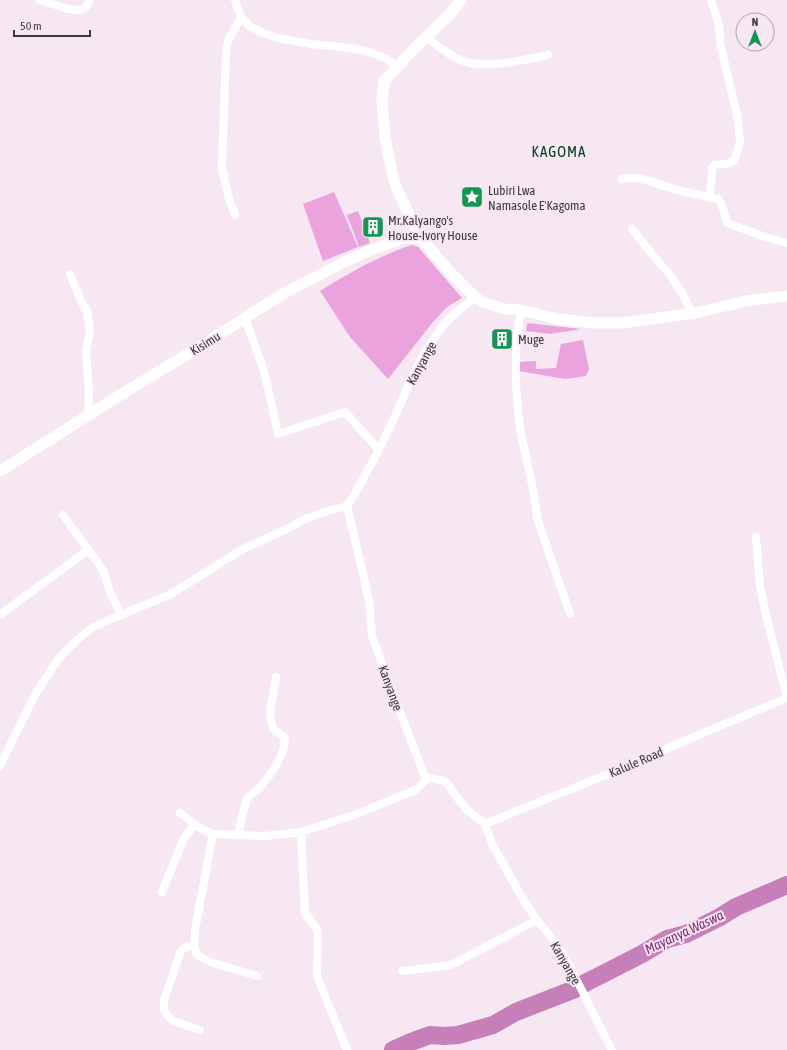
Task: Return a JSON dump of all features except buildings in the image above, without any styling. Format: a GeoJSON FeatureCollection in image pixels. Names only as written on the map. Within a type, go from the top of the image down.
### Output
{"type":"FeatureCollection","features":[{"type":"Feature","properties":{"kind":"street"},"geometry":{"type":"LineString","coordinates":[[40,0],[68,9],[80,10],[86,7],[90,0]]}},
{"type":"Feature","properties":{"kind":"street"},"geometry":{"type":"LineString","coordinates":[[235,0],[241,17],[251,27],[263,33],[278,38],[311,44],[350,48],[370,52],[387,59],[396,67]]}},
{"type":"Feature","properties":{"kind":"street"},"geometry":{"type":"LineString","coordinates":[[461,0],[450,14],[396,67],[384,82],[382,99],[385,138],[396,187],[420,237],[450,272],[475,297],[482,302],[492,305],[521,310],[557,319],[595,323],[622,323],[692,313],[746,301],[787,296]]}},
{"type":"Feature","properties":{"kind":"street"},"geometry":{"type":"LineString","coordinates":[[709,197],[712,168],[714,165],[726,164],[734,161],[740,143],[737,114],[720,43],[720,26],[711,0]]}},
{"type":"Feature","properties":{"kind":"street"},"geometry":{"type":"LineString","coordinates":[[235,215],[229,199],[222,168],[226,51],[228,41],[241,17]]}},
{"type":"Feature","properties":{"kind":"street"},"geometry":{"type":"LineString","coordinates":[[426,37],[460,60],[477,64],[502,63],[548,55]]}},
{"type":"Feature","properties":{"kind":"street"},"geometry":{"type":"LineString","coordinates":[[622,179],[648,180],[703,197],[718,199],[721,203],[727,222],[730,224],[765,237],[787,243]]}},
{"type":"Feature","properties":{"kind":"street"},"geometry":{"type":"LineString","coordinates":[[632,228],[670,275],[682,293],[692,313]]}},
{"type":"Feature","properties":{"kind":"street","name":"Kisimu"},"geometry":{"type":"LineString","coordinates":[[0,472],[281,295],[346,261],[384,245],[402,239],[420,237]]}},
{"type":"Feature","properties":{"kind":"street"},"geometry":{"type":"LineString","coordinates":[[70,274],[82,303],[87,311],[90,331],[86,351],[89,391],[88,416]]}},
{"type":"Feature","properties":{"kind":"street","name":"Kanyange"},"geometry":{"type":"LineString","coordinates":[[428,778],[424,774],[392,694],[372,636],[369,602],[348,506],[379,450],[424,354],[443,325],[475,297]]}},
{"type":"Feature","properties":{"kind":"street"},"geometry":{"type":"LineString","coordinates":[[521,310],[517,330],[516,383],[520,427],[536,504],[536,518],[570,614]]}},
{"type":"Feature","properties":{"kind":"street"},"geometry":{"type":"LineString","coordinates":[[245,318],[264,371],[278,434],[345,412],[379,450]]}},
{"type":"Feature","properties":{"kind":"street"},"geometry":{"type":"LineString","coordinates":[[0,766],[35,695],[58,658],[92,628],[171,594],[243,549],[305,519],[348,506]]}},
{"type":"Feature","properties":{"kind":"street"},"geometry":{"type":"LineString","coordinates":[[63,515],[103,570],[110,592],[122,614]]}},
{"type":"Feature","properties":{"kind":"street"},"geometry":{"type":"LineString","coordinates":[[756,536],[760,586],[787,698]]}},
{"type":"Feature","properties":{"kind":"street"},"geometry":{"type":"LineString","coordinates":[[0,615],[88,550]]}},
{"type":"Feature","properties":{"kind":"street"},"geometry":{"type":"LineString","coordinates":[[238,835],[245,805],[248,799],[261,786],[280,759],[285,744],[285,738],[273,728],[270,714],[276,677]]}},
{"type":"Feature","properties":{"kind":"street","name":"Kalule Road"},"geometry":{"type":"LineString","coordinates":[[485,824],[633,764],[787,698]]}},
{"type":"Feature","properties":{"kind":"street"},"geometry":{"type":"LineString","coordinates":[[180,813],[195,825],[213,834],[265,836],[301,832],[357,814],[416,790],[428,778],[444,781],[466,809],[485,824]]}},
{"type":"Feature","properties":{"kind":"street","name":"Kanyange"},"geometry":{"type":"LineString","coordinates":[[485,824],[492,844],[524,901],[556,943],[568,963],[612,1050]]}},
{"type":"Feature","properties":{"kind":"street"},"geometry":{"type":"LineString","coordinates":[[162,892],[184,838],[195,825]]}},
{"type":"Feature","properties":{"kind":"street"},"geometry":{"type":"LineString","coordinates":[[301,832],[305,913],[317,929],[317,976],[347,1050]]}},
{"type":"Feature","properties":{"kind":"street"},"geometry":{"type":"LineString","coordinates":[[213,834],[195,930],[194,946],[197,955],[210,962],[257,976]]}},
{"type":"Feature","properties":{"kind":"street"},"geometry":{"type":"LineString","coordinates":[[402,971],[451,965],[537,920]]}},
{"type":"Feature","properties":{"kind":"street"},"geometry":{"type":"LineString","coordinates":[[194,946],[186,947],[181,951],[164,1000],[164,1009],[166,1015],[173,1021],[200,1030]]}},
{"type":"Feature","properties":{"kind":"shaded area"},"geometry":{"type":"Polygon","coordinates":[[[334,192],[358,247],[323,261],[303,204],[334,192]]]}},
{"type":"Feature","properties":{"kind":"shaded area"},"geometry":{"type":"Polygon","coordinates":[[[358,211],[370,243],[359,247],[347,215],[358,211]]]}},
{"type":"Feature","properties":{"kind":"shaded area"},"geometry":{"type":"Polygon","coordinates":[[[412,245],[418,247],[462,298],[447,307],[433,322],[388,379],[350,337],[320,291],[365,265],[412,245]]]}},
{"type":"Feature","properties":{"kind":"shaded area"},"geometry":{"type":"Polygon","coordinates":[[[527,323],[581,329],[550,334],[526,331],[527,323]]]}},
{"type":"Feature","properties":{"kind":"shaded area"},"geometry":{"type":"Polygon","coordinates":[[[583,340],[589,369],[586,376],[565,379],[519,371],[520,362],[536,361],[536,369],[556,368],[561,344],[583,340]]]}},
{"type":"Feature","properties":{"kind":"waterway","name":"Mayanya Waswa"},"geometry":{"type":"LineString","coordinates":[[583,984],[642,954],[667,939],[686,934],[736,907],[787,885]]}},
{"type":"Feature","properties":{"kind":"waterway","name":"Mayanya Waswa"},"geometry":{"type":"LineString","coordinates":[[393,1050],[430,1035],[458,1035],[493,1025],[516,1012],[575,989]]}},
{"type":"Feature","properties":{"kind":"place","name":"Lubiri Lwa Namasole E'Kagoma"},"geometry":{"type":"Point","coordinates":[472,197]}},
{"type":"Feature","properties":{"kind":"place","name":"Mr.Kalyango's House-Ivory House"},"geometry":{"type":"Point","coordinates":[373,227]}},
{"type":"Feature","properties":{"kind":"place","name":"Muge"},"geometry":{"type":"Point","coordinates":[502,339]}},
{"type":"Feature","properties":{"kind":"district","name":"KAGOMA"},"geometry":{"type":"Point","coordinates":[559,152]}}]}
